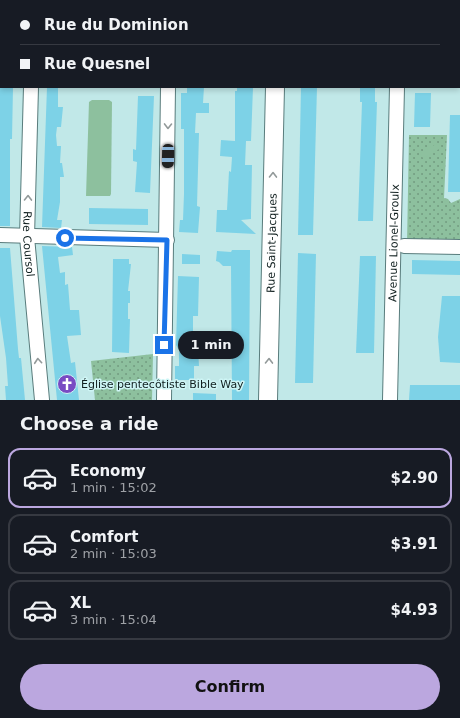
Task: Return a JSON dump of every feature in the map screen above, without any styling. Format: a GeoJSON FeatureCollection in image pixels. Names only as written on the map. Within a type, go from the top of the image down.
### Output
{"type":"FeatureCollection","features":[{"type":"Feature","properties":{"kind":"main road","name":"Rue Saint-Jacques"},"geometry":{"type":"LineString","coordinates":[[268,400],[275,88]]}},
{"type":"Feature","properties":{"kind":"street","name":"Rue Coursol"},"geometry":{"type":"LineString","coordinates":[[31,88],[27,237],[42,400]]}},
{"type":"Feature","properties":{"kind":"street"},"geometry":{"type":"LineString","coordinates":[[164,400],[168,88]]}},
{"type":"Feature","properties":{"kind":"street","name":"Avenue Lionel-Groulx"},"geometry":{"type":"LineString","coordinates":[[390,400],[397,88]]}},
{"type":"Feature","properties":{"kind":"street"},"geometry":{"type":"LineString","coordinates":[[0,235],[167,240]]}},
{"type":"Feature","properties":{"kind":"street"},"geometry":{"type":"LineString","coordinates":[[404,246],[460,247]]}},
{"type":"Feature","properties":{"kind":"green space"},"geometry":{"type":"Polygon","coordinates":[[[92,100],[109,100],[112,102],[110,196],[86,196],[89,102],[92,100]]]}},
{"type":"Feature","properties":{"kind":"green space"},"geometry":{"type":"Polygon","coordinates":[[[409,135],[447,135],[444,198],[448,199],[451,203],[460,199],[460,245],[407,244],[409,135]]]}},
{"type":"Feature","properties":{"kind":"green space"},"geometry":{"type":"Polygon","coordinates":[[[438,143],[441,148],[423,158],[420,153],[438,143]]]}},
{"type":"Feature","properties":{"kind":"green space"},"geometry":{"type":"Polygon","coordinates":[[[153,354],[152,400],[95,400],[91,361],[153,354]]]}},
{"type":"Feature","properties":{"kind":"building"},"geometry":{"type":"Polygon","coordinates":[[[0,88],[13,88],[12,139],[10,139],[10,226],[0,226],[0,88]]]}},
{"type":"Feature","properties":{"kind":"building"},"geometry":{"type":"Polygon","coordinates":[[[47,88],[58,88],[58,107],[63,107],[61,127],[57,127],[56,135],[57,146],[61,146],[60,163],[62,163],[64,177],[60,177],[60,202],[57,220],[62,220],[61,228],[42,227],[47,88]]]}},
{"type":"Feature","properties":{"kind":"building"},"geometry":{"type":"Polygon","coordinates":[[[187,88],[204,88],[203,103],[209,103],[209,113],[196,113],[195,133],[199,133],[197,206],[200,207],[198,233],[179,232],[180,220],[183,220],[184,194],[184,129],[181,129],[181,93],[187,93],[187,88]]]}},
{"type":"Feature","properties":{"kind":"building"},"geometry":{"type":"Polygon","coordinates":[[[237,88],[253,88],[251,141],[246,141],[245,165],[252,165],[251,219],[241,220],[256,234],[216,232],[217,210],[227,210],[229,171],[231,172],[232,157],[220,156],[221,140],[235,141],[235,91],[237,91],[237,88]]]}},
{"type":"Feature","properties":{"kind":"building"},"geometry":{"type":"Polygon","coordinates":[[[301,88],[317,88],[313,235],[298,235],[301,88]]]}},
{"type":"Feature","properties":{"kind":"building"},"geometry":{"type":"Polygon","coordinates":[[[360,88],[375,88],[375,102],[377,102],[373,221],[358,221],[362,102],[360,102],[360,88]]]}},
{"type":"Feature","properties":{"kind":"building"},"geometry":{"type":"Polygon","coordinates":[[[415,93],[431,93],[430,127],[414,127],[415,93]]]}},
{"type":"Feature","properties":{"kind":"building"},"geometry":{"type":"Polygon","coordinates":[[[138,96],[154,96],[150,193],[135,192],[137,162],[133,161],[133,149],[136,150],[138,96]]]}},
{"type":"Feature","properties":{"kind":"building"},"geometry":{"type":"Polygon","coordinates":[[[450,115],[460,115],[460,192],[448,192],[450,115]]]}},
{"type":"Feature","properties":{"kind":"building"},"geometry":{"type":"Polygon","coordinates":[[[89,208],[148,209],[148,225],[89,224],[89,208]]]}},
{"type":"Feature","properties":{"kind":"building"},"geometry":{"type":"Polygon","coordinates":[[[42,246],[72,247],[73,255],[58,257],[60,273],[65,272],[65,285],[68,284],[70,310],[79,310],[81,335],[67,336],[71,363],[75,362],[79,400],[57,400],[42,246]]]}},
{"type":"Feature","properties":{"kind":"building"},"geometry":{"type":"Polygon","coordinates":[[[0,248],[10,248],[18,349],[19,358],[21,358],[25,400],[6,400],[5,386],[8,386],[6,358],[0,316],[0,248]]]}},
{"type":"Feature","properties":{"kind":"building"},"geometry":{"type":"Polygon","coordinates":[[[232,250],[250,250],[249,400],[232,400],[231,266],[223,266],[216,261],[217,251],[231,252],[232,250]]]}},
{"type":"Feature","properties":{"kind":"building"},"geometry":{"type":"Polygon","coordinates":[[[298,253],[316,254],[313,383],[295,383],[298,253]]]}},
{"type":"Feature","properties":{"kind":"building"},"geometry":{"type":"Polygon","coordinates":[[[182,254],[200,255],[200,264],[182,264],[182,254]]]}},
{"type":"Feature","properties":{"kind":"building"},"geometry":{"type":"Polygon","coordinates":[[[360,256],[376,256],[374,353],[356,353],[360,256]]]}},
{"type":"Feature","properties":{"kind":"building"},"geometry":{"type":"Polygon","coordinates":[[[113,259],[129,259],[129,264],[131,264],[128,291],[130,291],[130,303],[128,303],[128,319],[130,319],[129,353],[112,352],[113,259]]]}},
{"type":"Feature","properties":{"kind":"building"},"geometry":{"type":"Polygon","coordinates":[[[412,260],[460,261],[460,275],[412,274],[412,260]]]}},
{"type":"Feature","properties":{"kind":"building"},"geometry":{"type":"Polygon","coordinates":[[[178,276],[199,277],[198,316],[193,316],[193,334],[201,334],[201,348],[198,348],[199,366],[194,366],[194,380],[175,380],[175,366],[179,366],[179,350],[176,345],[178,276]]]}},
{"type":"Feature","properties":{"kind":"building"},"geometry":{"type":"Polygon","coordinates":[[[442,296],[460,296],[460,363],[440,362],[438,337],[442,296]]]}},
{"type":"Feature","properties":{"kind":"building"},"geometry":{"type":"Polygon","coordinates":[[[410,385],[460,385],[460,400],[409,400],[410,385]]]}},
{"type":"Feature","properties":{"kind":"building"},"geometry":{"type":"Polygon","coordinates":[[[193,393],[216,394],[216,400],[193,400],[193,393]]]}},
{"type":"Feature","properties":{"kind":"place","name":"Église pentecôtiste Bible Way"},"geometry":{"type":"Point","coordinates":[67,384]}},
{"type":"Feature","properties":{"kind":"route"},"geometry":{"type":"LineString","coordinates":[[65,238],[167,240],[164,345]]}}]}
